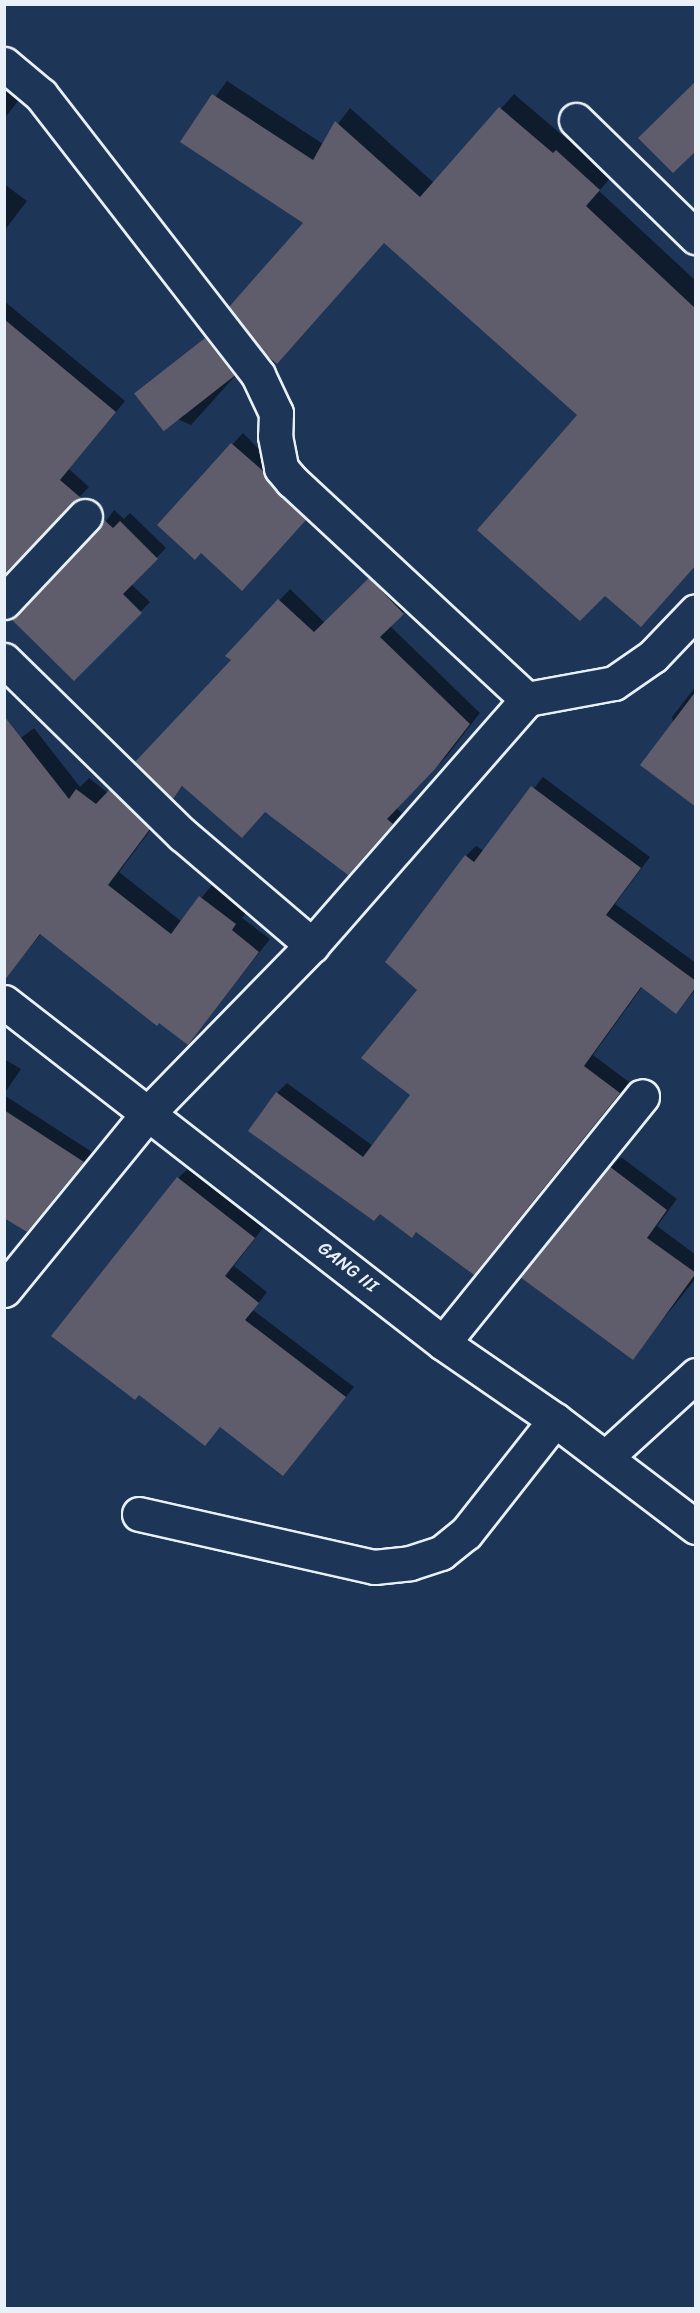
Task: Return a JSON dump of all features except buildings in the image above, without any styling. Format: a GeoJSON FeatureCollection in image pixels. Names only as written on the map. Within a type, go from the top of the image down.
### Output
{"type":"FeatureCollection","features":[{"type":"Feature","properties":{"kind":"street"},"geometry":{"type":"LineString","coordinates":[[4,64],[48,103],[258,375],[276,413],[275,436],[281,468],[292,481],[527,699]]}},
{"type":"Feature","properties":{"kind":"street"},"geometry":{"type":"LineString","coordinates":[[576,120],[696,237]]}},
{"type":"Feature","properties":{"kind":"street"},"geometry":{"type":"LineString","coordinates":[[4,602],[85,516]]}},
{"type":"Feature","properties":{"kind":"street"},"geometry":{"type":"LineString","coordinates":[[4,1290],[149,1112],[312,945],[527,699],[614,683],[653,656],[696,611]]}},
{"type":"Feature","properties":{"kind":"street"},"geometry":{"type":"LineString","coordinates":[[4,660],[183,835],[312,945]]}},
{"type":"Feature","properties":{"kind":"street","name":"GANG III"},"geometry":{"type":"LineString","coordinates":[[4,1002],[149,1112],[443,1342],[606,1457],[696,1527]]}},
{"type":"Feature","properties":{"kind":"street"},"geometry":{"type":"LineString","coordinates":[[443,1342],[642,1096]]}},
{"type":"Feature","properties":{"kind":"street"},"geometry":{"type":"LineString","coordinates":[[606,1457],[696,1376]]}},
{"type":"Feature","properties":{"kind":"street"},"geometry":{"type":"LineString","coordinates":[[139,1514],[374,1567],[410,1563],[441,1553],[466,1533],[555,1420]]}}]}
